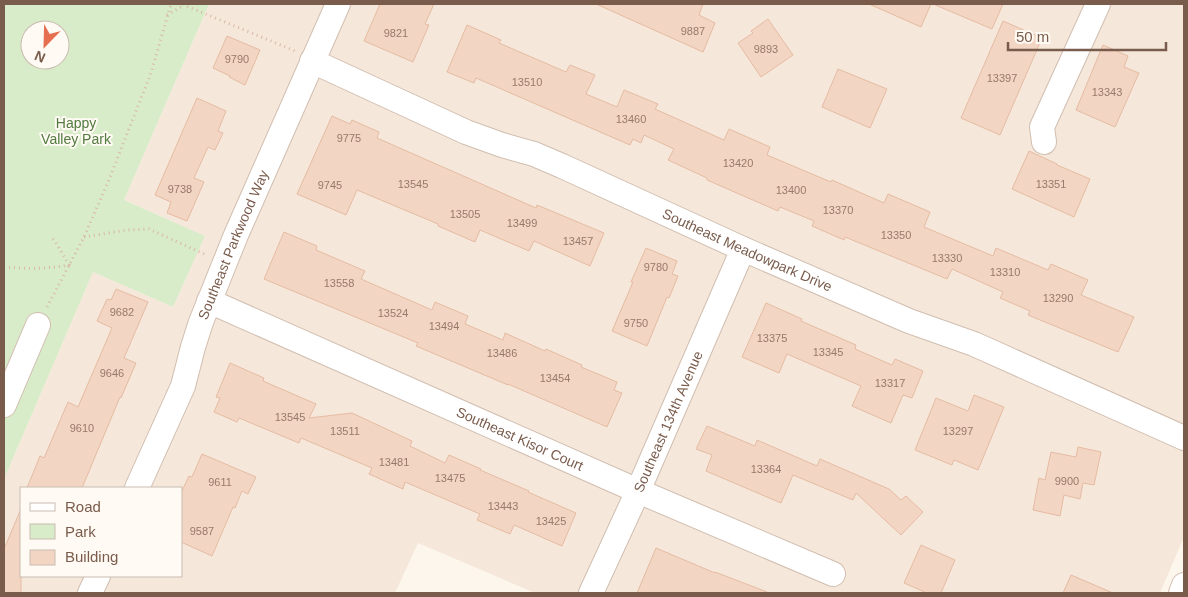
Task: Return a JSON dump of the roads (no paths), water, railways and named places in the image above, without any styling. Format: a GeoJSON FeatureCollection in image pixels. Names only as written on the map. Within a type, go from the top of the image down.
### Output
{"type":"FeatureCollection","features":[{"type":"Feature","properties":{"kind":"street","name":"Southeast Parkwood Way"},"geometry":{"type":"LineString","coordinates":[[137,487],[183,386],[200,322],[239,227],[338,4]]}},
{"type":"Feature","properties":{"kind":"street"},"geometry":{"type":"LineString","coordinates":[[1044,142],[1042,128],[1098,4]]}},
{"type":"Feature","properties":{"kind":"street","name":"Southeast Meadowpark Drive"},"geometry":{"type":"LineString","coordinates":[[313,60],[466,132],[534,154],[743,250],[909,321],[974,344],[1184,438]]}},
{"type":"Feature","properties":{"kind":"street","name":"Southeast 134th Avenue"},"geometry":{"type":"LineString","coordinates":[[592,593],[743,250]]}},
{"type":"Feature","properties":{"kind":"street","name":"Southeast Kisor Court"},"geometry":{"type":"LineString","coordinates":[[209,301],[638,492],[833,574]]}},
{"type":"Feature","properties":{"kind":"street"},"geometry":{"type":"LineString","coordinates":[[4,405],[38,325]]}},
{"type":"Feature","properties":{"kind":"street"},"geometry":{"type":"LineString","coordinates":[[90,593],[98,577]]}},
{"type":"Feature","properties":{"kind":"street"},"geometry":{"type":"LineString","coordinates":[[1181,593],[1184,585]]}},
{"type":"Feature","properties":{"kind":"park label","name":"Happy Valley Park"},"geometry":{"type":"Point","coordinates":[76,132]}}]}
